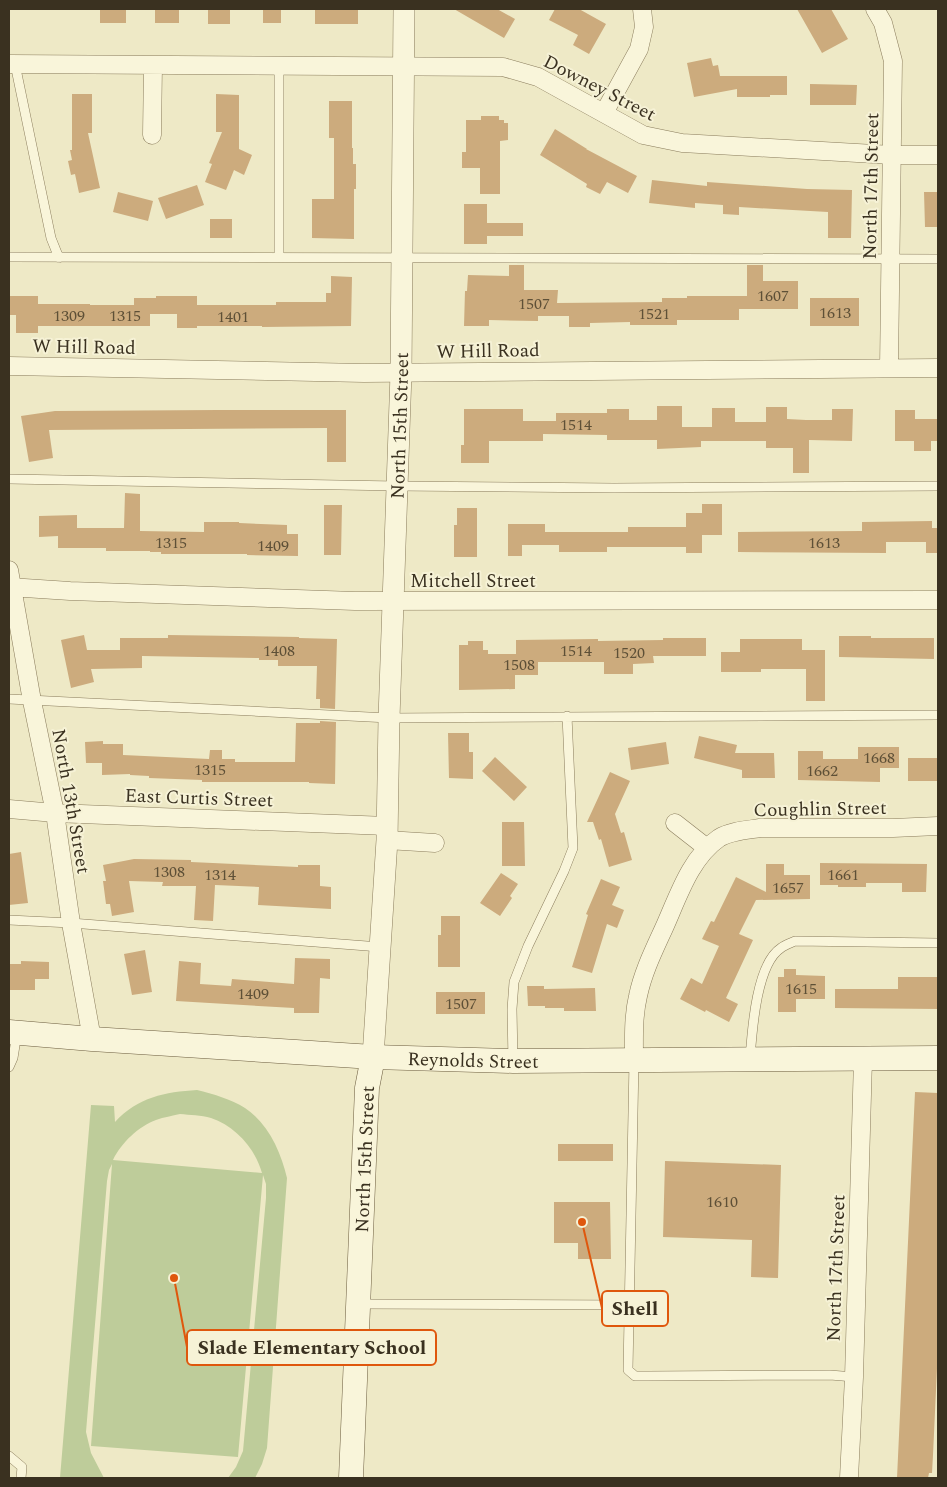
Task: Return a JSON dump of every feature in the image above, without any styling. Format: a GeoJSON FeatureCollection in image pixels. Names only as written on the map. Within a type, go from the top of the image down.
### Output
{"type":"FeatureCollection","features":[{"type":"Feature","properties":{"kind":"main road","name":"Reynolds Street"},"geometry":{"type":"LineString","coordinates":[[13,1032],[92,1039],[373,1056],[513,1062],[938,1058]]}},
{"type":"Feature","properties":{"kind":"main road","name":"North 15th Street"},"geometry":{"type":"LineString","coordinates":[[351,1478],[367,1088],[373,1056]]}},
{"type":"Feature","properties":{"kind":"street","name":"North 15th Street"},"geometry":{"type":"LineString","coordinates":[[373,1056],[387,833],[389,718],[402,373],[404,9]]}},
{"type":"Feature","properties":{"kind":"street"},"geometry":{"type":"LineString","coordinates":[[604,113],[639,49],[644,27],[642,9]]}},
{"type":"Feature","properties":{"kind":"street","name":"North 17th Street"},"geometry":{"type":"LineString","coordinates":[[875,9],[883,23],[893,61],[889,368]]}},
{"type":"Feature","properties":{"kind":"street","name":"Downey Street"},"geometry":{"type":"LineString","coordinates":[[12,64],[503,68],[538,77],[643,136],[682,143],[892,155],[938,155]]}},
{"type":"Feature","properties":{"kind":"street"},"geometry":{"type":"LineString","coordinates":[[152,135],[153,65]]}},
{"type":"Feature","properties":{"kind":"street","name":"W Hill Road"},"geometry":{"type":"LineString","coordinates":[[9,366],[402,373],[938,368]]}},
{"type":"Feature","properties":{"kind":"street","name":"North 13th Street"},"geometry":{"type":"LineString","coordinates":[[9,570],[10,587],[55,813],[71,923],[92,1039]]}},
{"type":"Feature","properties":{"kind":"street","name":"Mitchell Street"},"geometry":{"type":"LineString","coordinates":[[10,587],[80,592],[393,601],[938,600]]}},
{"type":"Feature","properties":{"kind":"street","name":"East Curtis Street"},"geometry":{"type":"LineString","coordinates":[[9,809],[387,833]]}},
{"type":"Feature","properties":{"kind":"street"},"geometry":{"type":"LineString","coordinates":[[675,823],[707,848]]}},
{"type":"Feature","properties":{"kind":"street","name":"Coughlin Street"},"geometry":{"type":"LineString","coordinates":[[634,1061],[634,1024],[644,974],[688,874],[707,848],[721,837],[738,831],[760,828],[938,826]]}},
{"type":"Feature","properties":{"kind":"street"},"geometry":{"type":"LineString","coordinates":[[387,833],[436,843]]}},
{"type":"Feature","properties":{"kind":"street","name":"North 17th Street"},"geometry":{"type":"LineString","coordinates":[[849,1478],[854,1378],[862,1059]]}},
{"type":"Feature","properties":{"kind":"lane"},"geometry":{"type":"LineString","coordinates":[[12,64],[51,238],[59,258]]}},
{"type":"Feature","properties":{"kind":"lane"},"geometry":{"type":"LineString","coordinates":[[278,257],[279,66]]}},
{"type":"Feature","properties":{"kind":"lane"},"geometry":{"type":"LineString","coordinates":[[9,257],[938,259]]}},
{"type":"Feature","properties":{"kind":"lane"},"geometry":{"type":"LineString","coordinates":[[9,479],[614,488],[938,486]]}},
{"type":"Feature","properties":{"kind":"lane"},"geometry":{"type":"LineString","coordinates":[[9,699],[389,718],[938,715]]}},
{"type":"Feature","properties":{"kind":"lane"},"geometry":{"type":"LineString","coordinates":[[513,1062],[512,1009],[514,982],[528,946],[573,848],[567,716]]}},
{"type":"Feature","properties":{"kind":"lane"},"geometry":{"type":"LineString","coordinates":[[9,920],[381,947]]}},
{"type":"Feature","properties":{"kind":"lane"},"geometry":{"type":"LineString","coordinates":[[750,1060],[756,1000],[769,961],[780,948],[795,941],[938,943]]}},
{"type":"Feature","properties":{"kind":"lane"},"geometry":{"type":"LineString","coordinates":[[9,1067],[13,1058],[13,1032]]}},
{"type":"Feature","properties":{"kind":"lane"},"geometry":{"type":"LineString","coordinates":[[634,1061],[628,1370],[635,1376],[830,1375],[854,1378]]}},
{"type":"Feature","properties":{"kind":"lane"},"geometry":{"type":"LineString","coordinates":[[358,1304],[629,1305]]}},
{"type":"Feature","properties":{"kind":"lane"},"geometry":{"type":"LineString","coordinates":[[9,1456],[22,1467],[21,1478]]}},
{"type":"Feature","properties":{"kind":"green space"},"geometry":{"type":"Polygon","coordinates":[[[197,1090],[222,1097],[240,1105],[253,1114],[267,1130],[277,1148],[287,1178],[267,1448],[262,1464],[255,1478],[228,1478],[236,1467],[243,1451],[266,1198],[266,1184],[263,1175],[238,1457],[91,1446],[112,1164],[107,1181],[86,1432],[91,1453],[104,1478],[60,1478],[91,1105],[114,1106],[115,1122],[143,1101],[163,1094],[197,1090]],[[180,1114],[159,1119],[143,1126],[126,1141],[113,1160],[262,1173],[249,1147],[228,1126],[211,1118],[180,1114]]]}},
{"type":"Feature","properties":{"kind":"building"},"geometry":{"type":"Polygon","coordinates":[[[100,9],[126,9],[126,23],[100,23],[100,9]]]}},
{"type":"Feature","properties":{"kind":"building"},"geometry":{"type":"Polygon","coordinates":[[[155,9],[179,9],[179,23],[155,23],[155,9]]]}},
{"type":"Feature","properties":{"kind":"building"},"geometry":{"type":"Polygon","coordinates":[[[208,9],[230,9],[230,24],[208,24],[208,9]]]}},
{"type":"Feature","properties":{"kind":"building"},"geometry":{"type":"Polygon","coordinates":[[[263,9],[281,9],[281,23],[263,23],[263,9]]]}},
{"type":"Feature","properties":{"kind":"building"},"geometry":{"type":"Polygon","coordinates":[[[315,9],[358,9],[358,24],[315,24],[315,9]]]}},
{"type":"Feature","properties":{"kind":"building"},"geometry":{"type":"Polygon","coordinates":[[[454,9],[497,9],[515,19],[504,38],[454,9]]]}},
{"type":"Feature","properties":{"kind":"building"},"geometry":{"type":"Polygon","coordinates":[[[555,9],[579,9],[606,24],[589,54],[573,45],[578,35],[549,20],[555,9]]]}},
{"type":"Feature","properties":{"kind":"building"},"geometry":{"type":"Polygon","coordinates":[[[797,9],[831,9],[848,39],[822,53],[797,9]]]}},
{"type":"Feature","properties":{"kind":"building"},"geometry":{"type":"Polygon","coordinates":[[[711,58],[713,66],[718,65],[720,76],[787,76],[787,95],[737,97],[737,89],[694,97],[687,63],[711,58]]]}},
{"type":"Feature","properties":{"kind":"building"},"geometry":{"type":"Polygon","coordinates":[[[810,84],[857,85],[856,105],[810,105],[810,84]]]}},
{"type":"Feature","properties":{"kind":"building"},"geometry":{"type":"Polygon","coordinates":[[[72,94],[92,94],[92,133],[88,133],[100,188],[79,193],[75,174],[71,175],[68,161],[72,160],[70,150],[72,150],[72,94]]]}},
{"type":"Feature","properties":{"kind":"building"},"geometry":{"type":"Polygon","coordinates":[[[216,94],[239,95],[239,149],[252,155],[244,175],[234,170],[226,190],[205,182],[212,164],[209,163],[222,132],[216,132],[216,94]]]}},
{"type":"Feature","properties":{"kind":"building"},"geometry":{"type":"Polygon","coordinates":[[[329,101],[352,101],[353,164],[356,164],[354,239],[312,238],[312,199],[334,199],[334,138],[329,138],[329,101]]]}},
{"type":"Feature","properties":{"kind":"building"},"geometry":{"type":"Polygon","coordinates":[[[481,116],[499,116],[499,120],[504,120],[504,123],[508,123],[508,140],[500,141],[500,194],[480,194],[480,168],[462,168],[462,152],[466,152],[466,120],[481,120],[481,116]]]}},
{"type":"Feature","properties":{"kind":"building"},"geometry":{"type":"Polygon","coordinates":[[[555,129],[586,149],[637,176],[628,193],[607,182],[600,194],[586,187],[587,184],[540,155],[555,129]]]}},
{"type":"Feature","properties":{"kind":"building"},"geometry":{"type":"Polygon","coordinates":[[[652,180],[707,186],[707,182],[852,190],[851,238],[828,238],[828,212],[739,207],[739,215],[723,214],[723,205],[695,203],[695,208],[649,203],[652,180]]]}},
{"type":"Feature","properties":{"kind":"building"},"geometry":{"type":"Polygon","coordinates":[[[197,185],[204,205],[166,219],[158,198],[197,185]]]}},
{"type":"Feature","properties":{"kind":"building"},"geometry":{"type":"Polygon","coordinates":[[[118,192],[153,201],[148,221],[113,212],[118,192]]]}},
{"type":"Feature","properties":{"kind":"building"},"geometry":{"type":"Polygon","coordinates":[[[924,192],[938,192],[938,227],[925,227],[924,192]]]}},
{"type":"Feature","properties":{"kind":"building"},"geometry":{"type":"Polygon","coordinates":[[[464,204],[487,204],[487,223],[523,223],[523,236],[487,236],[487,244],[464,244],[464,204]]]}},
{"type":"Feature","properties":{"kind":"building"},"geometry":{"type":"Polygon","coordinates":[[[210,219],[232,219],[232,238],[210,238],[210,219]]]}},
{"type":"Feature","properties":{"kind":"building"},"geometry":{"type":"Polygon","coordinates":[[[509,265],[524,265],[524,290],[558,290],[557,303],[662,302],[662,298],[687,298],[687,296],[747,296],[747,265],[763,265],[763,281],[798,281],[798,309],[739,309],[739,320],[677,320],[677,325],[630,325],[630,322],[590,323],[590,327],[569,327],[569,316],[538,316],[538,321],[489,320],[489,326],[464,326],[465,291],[467,291],[468,275],[509,276],[509,265]]]}},
{"type":"Feature","properties":{"kind":"building"},"geometry":{"type":"Polygon","coordinates":[[[331,276],[352,277],[351,326],[197,326],[197,328],[177,328],[177,314],[150,314],[150,326],[38,326],[38,333],[16,333],[16,315],[9,315],[9,296],[38,296],[38,304],[90,305],[134,305],[134,298],[156,298],[156,296],[197,296],[197,305],[276,305],[276,302],[326,302],[326,293],[331,293],[331,276]]]}},
{"type":"Feature","properties":{"kind":"building"},"geometry":{"type":"Polygon","coordinates":[[[810,298],[859,298],[859,326],[810,326],[810,298]]]}},
{"type":"Feature","properties":{"kind":"building"},"geometry":{"type":"Polygon","coordinates":[[[657,406],[682,406],[682,427],[712,427],[712,408],[735,408],[735,422],[766,422],[766,407],[787,407],[787,419],[806,420],[832,420],[832,409],[853,409],[852,441],[809,440],[809,473],[793,473],[793,448],[766,448],[766,441],[701,441],[701,447],[657,449],[657,440],[607,440],[607,435],[543,434],[543,441],[489,441],[489,463],[461,463],[461,445],[464,445],[464,409],[523,409],[523,421],[556,421],[556,413],[607,413],[607,409],[629,409],[629,420],[657,420],[657,406]]]}},
{"type":"Feature","properties":{"kind":"building"},"geometry":{"type":"Polygon","coordinates":[[[346,410],[346,462],[327,462],[327,428],[49,430],[53,458],[29,462],[21,416],[55,411],[346,410]]]}},
{"type":"Feature","properties":{"kind":"building"},"geometry":{"type":"Polygon","coordinates":[[[895,410],[915,410],[915,419],[938,419],[938,441],[931,441],[931,451],[914,451],[914,441],[895,441],[895,410]]]}},
{"type":"Feature","properties":{"kind":"building"},"geometry":{"type":"Polygon","coordinates":[[[125,493],[140,494],[140,531],[204,532],[204,522],[287,525],[287,534],[298,534],[298,556],[161,554],[161,552],[150,551],[106,551],[106,548],[58,548],[58,536],[39,537],[39,516],[77,515],[77,528],[124,528],[125,493]]]}},
{"type":"Feature","properties":{"kind":"building"},"geometry":{"type":"Polygon","coordinates":[[[702,504],[722,504],[722,535],[702,535],[702,553],[686,553],[686,547],[607,547],[607,552],[559,552],[559,545],[522,545],[522,556],[508,556],[508,524],[545,524],[545,532],[628,532],[628,527],[686,527],[686,513],[702,513],[702,504]]]}},
{"type":"Feature","properties":{"kind":"building"},"geometry":{"type":"Polygon","coordinates":[[[324,505],[342,505],[341,555],[324,555],[324,505]]]}},
{"type":"Feature","properties":{"kind":"building"},"geometry":{"type":"Polygon","coordinates":[[[457,508],[477,508],[477,557],[454,557],[454,525],[457,525],[457,508]]]}},
{"type":"Feature","properties":{"kind":"building"},"geometry":{"type":"Polygon","coordinates":[[[932,521],[932,528],[938,528],[938,553],[926,553],[926,542],[886,542],[886,553],[738,552],[738,532],[862,531],[862,522],[932,521]]]}},
{"type":"Feature","properties":{"kind":"building"},"geometry":{"type":"Polygon","coordinates":[[[84,635],[87,650],[120,650],[120,638],[168,638],[168,635],[337,639],[335,709],[320,708],[320,699],[316,699],[317,666],[278,666],[278,660],[259,660],[259,658],[142,656],[142,668],[91,669],[94,682],[71,688],[61,640],[84,635]]]}},
{"type":"Feature","properties":{"kind":"building"},"geometry":{"type":"Polygon","coordinates":[[[839,636],[934,638],[934,659],[839,657],[839,636]]]}},
{"type":"Feature","properties":{"kind":"building"},"geometry":{"type":"Polygon","coordinates":[[[663,638],[706,638],[706,656],[653,656],[654,663],[633,664],[633,674],[604,674],[604,662],[538,662],[538,675],[515,675],[515,689],[459,690],[459,645],[468,645],[468,641],[483,641],[483,650],[488,650],[488,654],[516,654],[516,640],[598,639],[598,641],[663,640],[663,638]]]}},
{"type":"Feature","properties":{"kind":"building"},"geometry":{"type":"Polygon","coordinates":[[[740,639],[802,639],[802,650],[825,650],[825,701],[806,701],[806,669],[761,669],[761,672],[721,672],[721,652],[740,652],[740,639]]]}},
{"type":"Feature","properties":{"kind":"building"},"geometry":{"type":"Polygon","coordinates":[[[320,721],[336,722],[335,784],[309,782],[202,782],[202,780],[149,778],[149,776],[130,774],[102,775],[102,763],[86,763],[85,742],[103,741],[103,744],[123,744],[123,755],[209,759],[210,750],[222,750],[222,759],[235,759],[235,762],[295,762],[296,723],[320,723],[320,721]]]}},
{"type":"Feature","properties":{"kind":"building"},"geometry":{"type":"Polygon","coordinates":[[[448,733],[469,733],[469,752],[473,752],[473,779],[449,778],[448,733]]]}},
{"type":"Feature","properties":{"kind":"building"},"geometry":{"type":"Polygon","coordinates":[[[699,736],[737,745],[735,753],[774,753],[775,778],[742,778],[742,770],[694,758],[699,736]]]}},
{"type":"Feature","properties":{"kind":"building"},"geometry":{"type":"Polygon","coordinates":[[[666,742],[669,764],[631,770],[628,748],[666,742]]]}},
{"type":"Feature","properties":{"kind":"building"},"geometry":{"type":"Polygon","coordinates":[[[858,747],[899,747],[899,768],[880,768],[880,782],[798,780],[798,751],[823,751],[823,759],[858,759],[858,747]]]}},
{"type":"Feature","properties":{"kind":"building"},"geometry":{"type":"Polygon","coordinates":[[[495,757],[527,787],[514,801],[482,771],[495,757]]]}},
{"type":"Feature","properties":{"kind":"building"},"geometry":{"type":"Polygon","coordinates":[[[908,758],[938,758],[938,781],[908,781],[908,758]]]}},
{"type":"Feature","properties":{"kind":"building"},"geometry":{"type":"Polygon","coordinates":[[[610,772],[630,781],[615,814],[621,833],[624,832],[632,860],[609,867],[601,839],[599,840],[593,822],[587,822],[610,772]]]}},
{"type":"Feature","properties":{"kind":"building"},"geometry":{"type":"Polygon","coordinates":[[[502,822],[524,822],[525,866],[502,866],[502,822]]]}},
{"type":"Feature","properties":{"kind":"building"},"geometry":{"type":"Polygon","coordinates":[[[21,852],[28,903],[9,905],[9,854],[21,852]]]}},
{"type":"Feature","properties":{"kind":"building"},"geometry":{"type":"Polygon","coordinates":[[[134,859],[191,860],[191,862],[298,867],[298,865],[320,865],[320,886],[331,887],[331,909],[258,905],[259,887],[215,885],[213,921],[194,920],[196,886],[162,886],[163,882],[129,881],[134,912],[112,916],[110,904],[106,904],[103,881],[106,881],[103,865],[134,859]]]}},
{"type":"Feature","properties":{"kind":"building"},"geometry":{"type":"Polygon","coordinates":[[[820,863],[927,864],[926,892],[902,892],[902,883],[866,883],[866,887],[820,885],[820,863]]]}},
{"type":"Feature","properties":{"kind":"building"},"geometry":{"type":"Polygon","coordinates":[[[766,864],[784,864],[784,875],[810,875],[810,899],[756,900],[739,934],[753,940],[726,998],[738,1004],[729,1022],[680,999],[691,978],[702,984],[719,946],[702,939],[711,921],[714,922],[736,877],[766,892],[766,864]]]}},
{"type":"Feature","properties":{"kind":"building"},"geometry":{"type":"Polygon","coordinates":[[[501,873],[518,884],[510,896],[512,898],[500,916],[480,903],[501,873]]]}},
{"type":"Feature","properties":{"kind":"building"},"geometry":{"type":"Polygon","coordinates":[[[601,879],[620,887],[612,905],[624,910],[617,928],[607,924],[592,973],[572,967],[588,915],[586,914],[601,879]]]}},
{"type":"Feature","properties":{"kind":"building"},"geometry":{"type":"Polygon","coordinates":[[[441,916],[460,916],[460,967],[438,967],[438,935],[441,935],[441,916]]]}},
{"type":"Feature","properties":{"kind":"building"},"geometry":{"type":"Polygon","coordinates":[[[145,950],[152,992],[132,995],[124,954],[145,950]]]}},
{"type":"Feature","properties":{"kind":"building"},"geometry":{"type":"Polygon","coordinates":[[[295,958],[330,959],[330,979],[320,978],[319,1013],[294,1013],[294,1008],[176,1001],[179,961],[201,963],[200,984],[231,986],[232,979],[294,984],[295,958]]]}},
{"type":"Feature","properties":{"kind":"building"},"geometry":{"type":"Polygon","coordinates":[[[21,961],[49,962],[49,979],[35,979],[35,990],[9,990],[9,964],[21,964],[21,961]]]}},
{"type":"Feature","properties":{"kind":"building"},"geometry":{"type":"Polygon","coordinates":[[[784,969],[796,969],[796,975],[825,976],[825,999],[796,999],[796,1012],[778,1012],[778,977],[784,977],[784,969]]]}},
{"type":"Feature","properties":{"kind":"building"},"geometry":{"type":"Polygon","coordinates":[[[898,977],[938,977],[938,1009],[835,1008],[835,989],[898,989],[898,977]]]}},
{"type":"Feature","properties":{"kind":"building"},"geometry":{"type":"Polygon","coordinates":[[[527,986],[544,986],[544,989],[595,988],[596,1011],[564,1011],[564,1008],[528,1006],[527,986]]]}},
{"type":"Feature","properties":{"kind":"building"},"geometry":{"type":"Polygon","coordinates":[[[436,992],[485,992],[485,1014],[436,1014],[436,992]]]}},
{"type":"Feature","properties":{"kind":"building"},"geometry":{"type":"Polygon","coordinates":[[[915,1092],[938,1093],[938,1347],[933,1455],[932,1473],[929,1473],[928,1478],[897,1478],[915,1092]]]}},
{"type":"Feature","properties":{"kind":"building"},"geometry":{"type":"Polygon","coordinates":[[[558,1144],[613,1144],[613,1161],[558,1161],[558,1144]]]}},
{"type":"Feature","properties":{"kind":"building"},"geometry":{"type":"Polygon","coordinates":[[[665,1161],[781,1165],[778,1278],[751,1277],[752,1240],[663,1237],[665,1161]]]}},
{"type":"Feature","properties":{"kind":"building"},"geometry":{"type":"Polygon","coordinates":[[[554,1202],[610,1202],[611,1259],[578,1259],[578,1243],[554,1243],[554,1202]]]}},
{"type":"Feature","properties":{"kind":"place","name":"Shell"},"geometry":{"type":"Point","coordinates":[582,1222]}},
{"type":"Feature","properties":{"kind":"place","name":"Slade Elementary School"},"geometry":{"type":"Point","coordinates":[174,1278]}}]}
